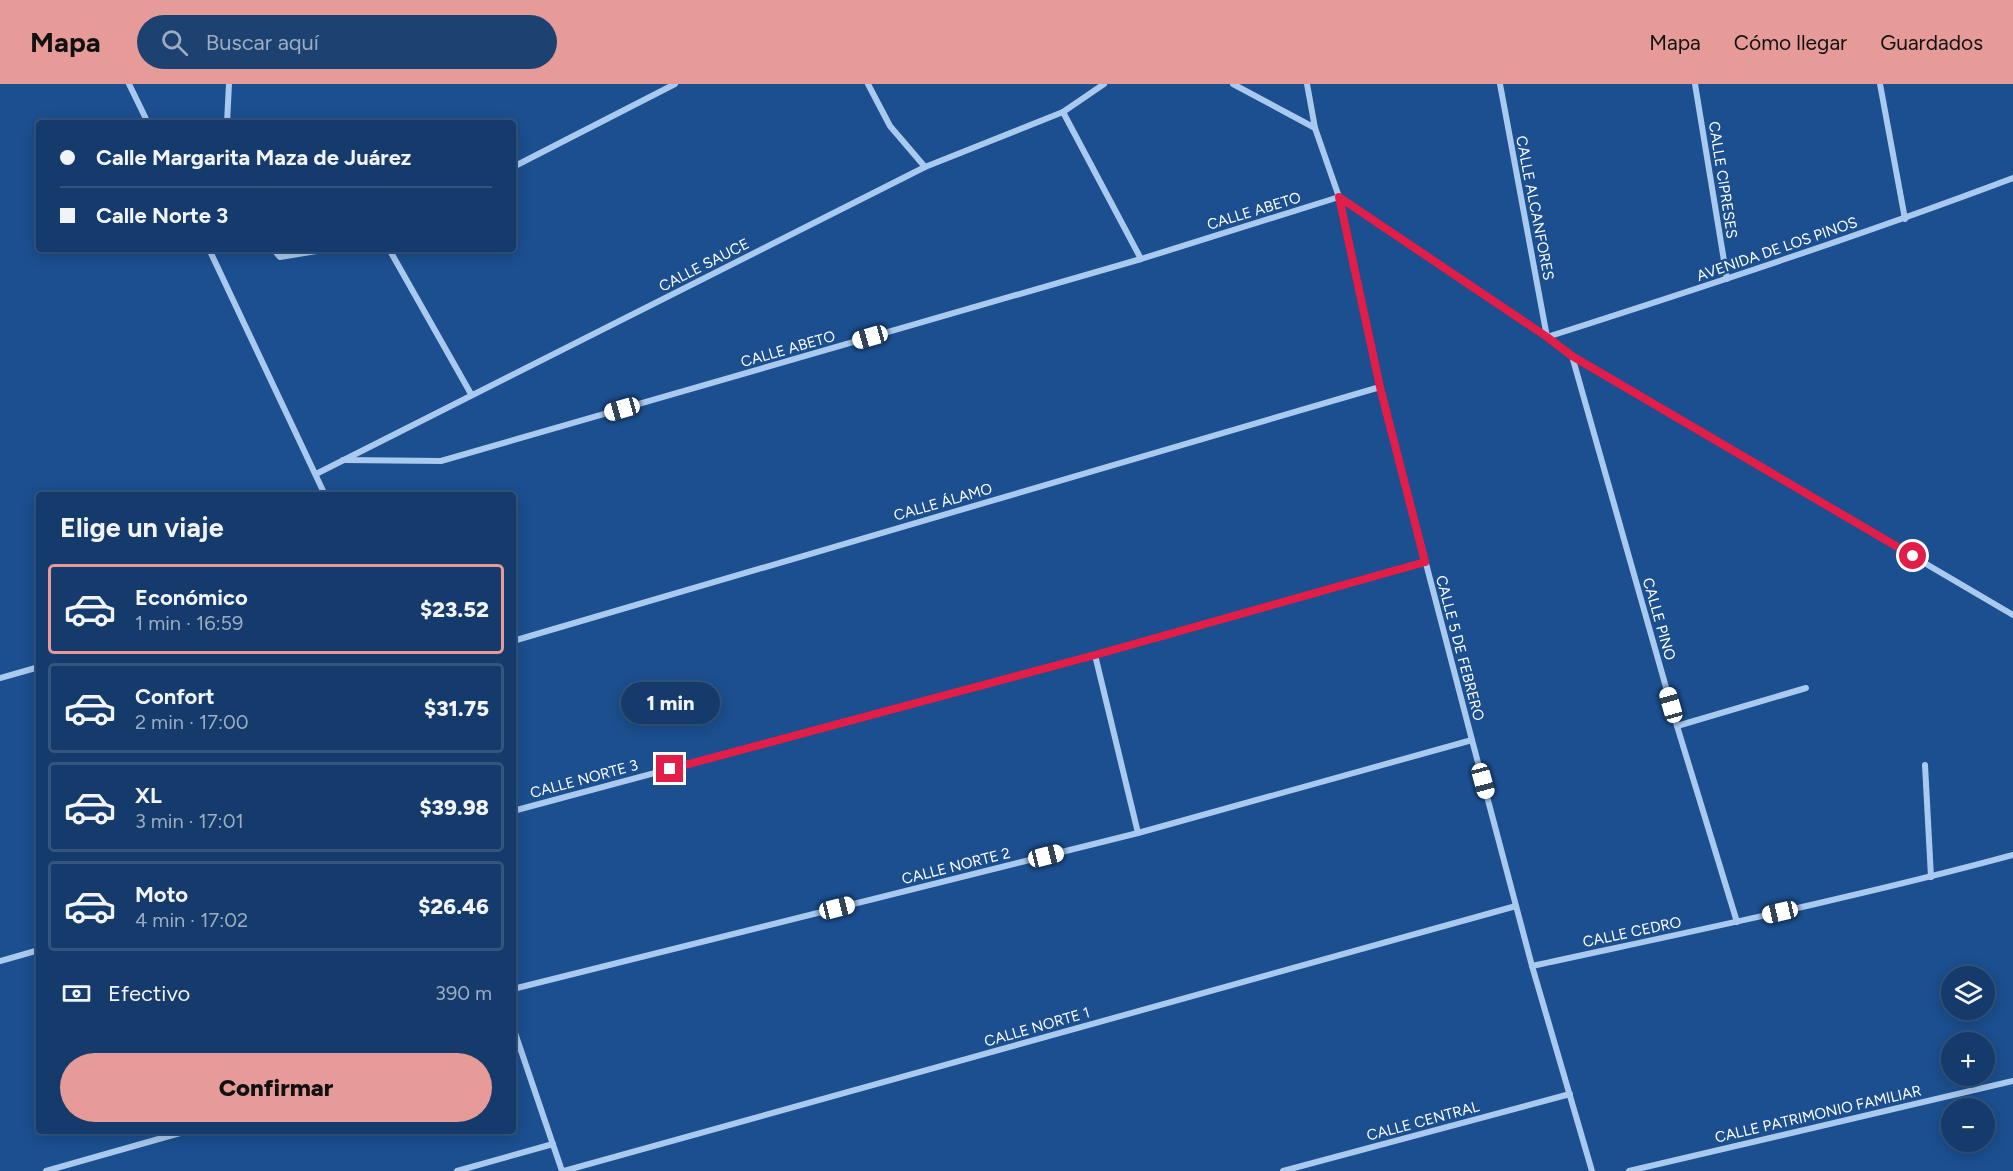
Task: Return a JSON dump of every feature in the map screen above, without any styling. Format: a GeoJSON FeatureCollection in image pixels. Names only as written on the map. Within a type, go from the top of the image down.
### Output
{"type":"FeatureCollection","features":[{"type":"Feature","properties":{"kind":"street"},"geometry":{"type":"LineString","coordinates":[[129,84],[147,120]]}},
{"type":"Feature","properties":{"kind":"street"},"geometry":{"type":"LineString","coordinates":[[227,120],[229,84]]}},
{"type":"Feature","properties":{"kind":"street"},"geometry":{"type":"LineString","coordinates":[[516,165],[675,84]]}},
{"type":"Feature","properties":{"kind":"street"},"geometry":{"type":"LineString","coordinates":[[868,84],[890,126],[925,168]]}},
{"type":"Feature","properties":{"kind":"street","name":"CALLE SAUCE"},"geometry":{"type":"LineString","coordinates":[[316,474],[471,394],[925,168],[1063,112],[1104,84]]}},
{"type":"Feature","properties":{"kind":"street"},"geometry":{"type":"LineString","coordinates":[[1233,84],[1315,128]]}},
{"type":"Feature","properties":{"kind":"street","name":"CALLE 5 DE FEBRERO"},"geometry":{"type":"LineString","coordinates":[[1307,84],[1315,128],[1339,197],[1380,387],[1425,562],[1532,966],[1593,1171]]}},
{"type":"Feature","properties":{"kind":"street","name":"CALLE ALCANFORES"},"geometry":{"type":"LineString","coordinates":[[1500,84],[1547,337]]}},
{"type":"Feature","properties":{"kind":"street","name":"CALLE CIPRESES"},"geometry":{"type":"LineString","coordinates":[[1695,84],[1727,279]]}},
{"type":"Feature","properties":{"kind":"street"},"geometry":{"type":"LineString","coordinates":[[1880,84],[1905,219]]}},
{"type":"Feature","properties":{"kind":"street"},"geometry":{"type":"LineString","coordinates":[[1063,112],[1141,259]]}},
{"type":"Feature","properties":{"kind":"street","name":"AVENIDA DE LOS PINOS"},"geometry":{"type":"LineString","coordinates":[[1547,337],[1905,219],[2013,178]]}},
{"type":"Feature","properties":{"kind":"street"},"geometry":{"type":"LineString","coordinates":[[1339,197],[1572,356],[2013,615]]}},
{"type":"Feature","properties":{"kind":"street","name":"CALLE ABETO"},"geometry":{"type":"LineString","coordinates":[[343,460],[441,461],[1141,259],[1339,197]]}},
{"type":"Feature","properties":{"kind":"street"},"geometry":{"type":"LineString","coordinates":[[209,252],[324,492]]}},
{"type":"Feature","properties":{"kind":"street"},"geometry":{"type":"LineString","coordinates":[[276,252],[280,257],[311,252]]}},
{"type":"Feature","properties":{"kind":"street"},"geometry":{"type":"LineString","coordinates":[[391,252],[471,394]]}},
{"type":"Feature","properties":{"kind":"street","name":"CALLE PINO"},"geometry":{"type":"LineString","coordinates":[[1572,356],[1677,726],[1737,922]]}},
{"type":"Feature","properties":{"kind":"street","name":"CALLE ÁLAMO"},"geometry":{"type":"LineString","coordinates":[[516,640],[1380,387]]}},
{"type":"Feature","properties":{"kind":"street","name":"CALLE NORTE 3"},"geometry":{"type":"LineString","coordinates":[[516,810],[1095,655],[1425,562]]}},
{"type":"Feature","properties":{"kind":"street"},"geometry":{"type":"LineString","coordinates":[[1095,655],[1138,833]]}},
{"type":"Feature","properties":{"kind":"street"},"geometry":{"type":"LineString","coordinates":[[0,678],[36,669]]}},
{"type":"Feature","properties":{"kind":"street"},"geometry":{"type":"LineString","coordinates":[[1677,726],[1806,688]]}},
{"type":"Feature","properties":{"kind":"street","name":"CALLE NORTE 2"},"geometry":{"type":"LineString","coordinates":[[516,988],[1138,833],[1472,740]]}},
{"type":"Feature","properties":{"kind":"street"},"geometry":{"type":"LineString","coordinates":[[1924,765],[1931,877]]}},
{"type":"Feature","properties":{"kind":"street","name":"CALLE CEDRO"},"geometry":{"type":"LineString","coordinates":[[1532,966],[1737,922],[1931,877],[2013,855]]}},
{"type":"Feature","properties":{"kind":"street","name":"CALLE NORTE 1"},"geometry":{"type":"LineString","coordinates":[[563,1171],[1516,906]]}},
{"type":"Feature","properties":{"kind":"street"},"geometry":{"type":"LineString","coordinates":[[0,961],[36,951]]}},
{"type":"Feature","properties":{"kind":"street"},"geometry":{"type":"LineString","coordinates":[[516,1046],[563,1171]]}},
{"type":"Feature","properties":{"kind":"street","name":"CALLE PATRIMONIO FAMILIAR"},"geometry":{"type":"LineString","coordinates":[[1629,1171],[2013,1081]]}},
{"type":"Feature","properties":{"kind":"street","name":"CALLE CENTRAL"},"geometry":{"type":"LineString","coordinates":[[1283,1171],[1570,1094]]}},
{"type":"Feature","properties":{"kind":"street"},"geometry":{"type":"LineString","coordinates":[[46,1171],[176,1134]]}},
{"type":"Feature","properties":{"kind":"street"},"geometry":{"type":"LineString","coordinates":[[457,1171],[553,1144]]}},
{"type":"Feature","properties":{"kind":"route"},"geometry":{"type":"LineString","coordinates":[[670,769],[1095,655],[1425,562],[1380,387],[1339,197],[1572,356],[1913,556]]}}]}
